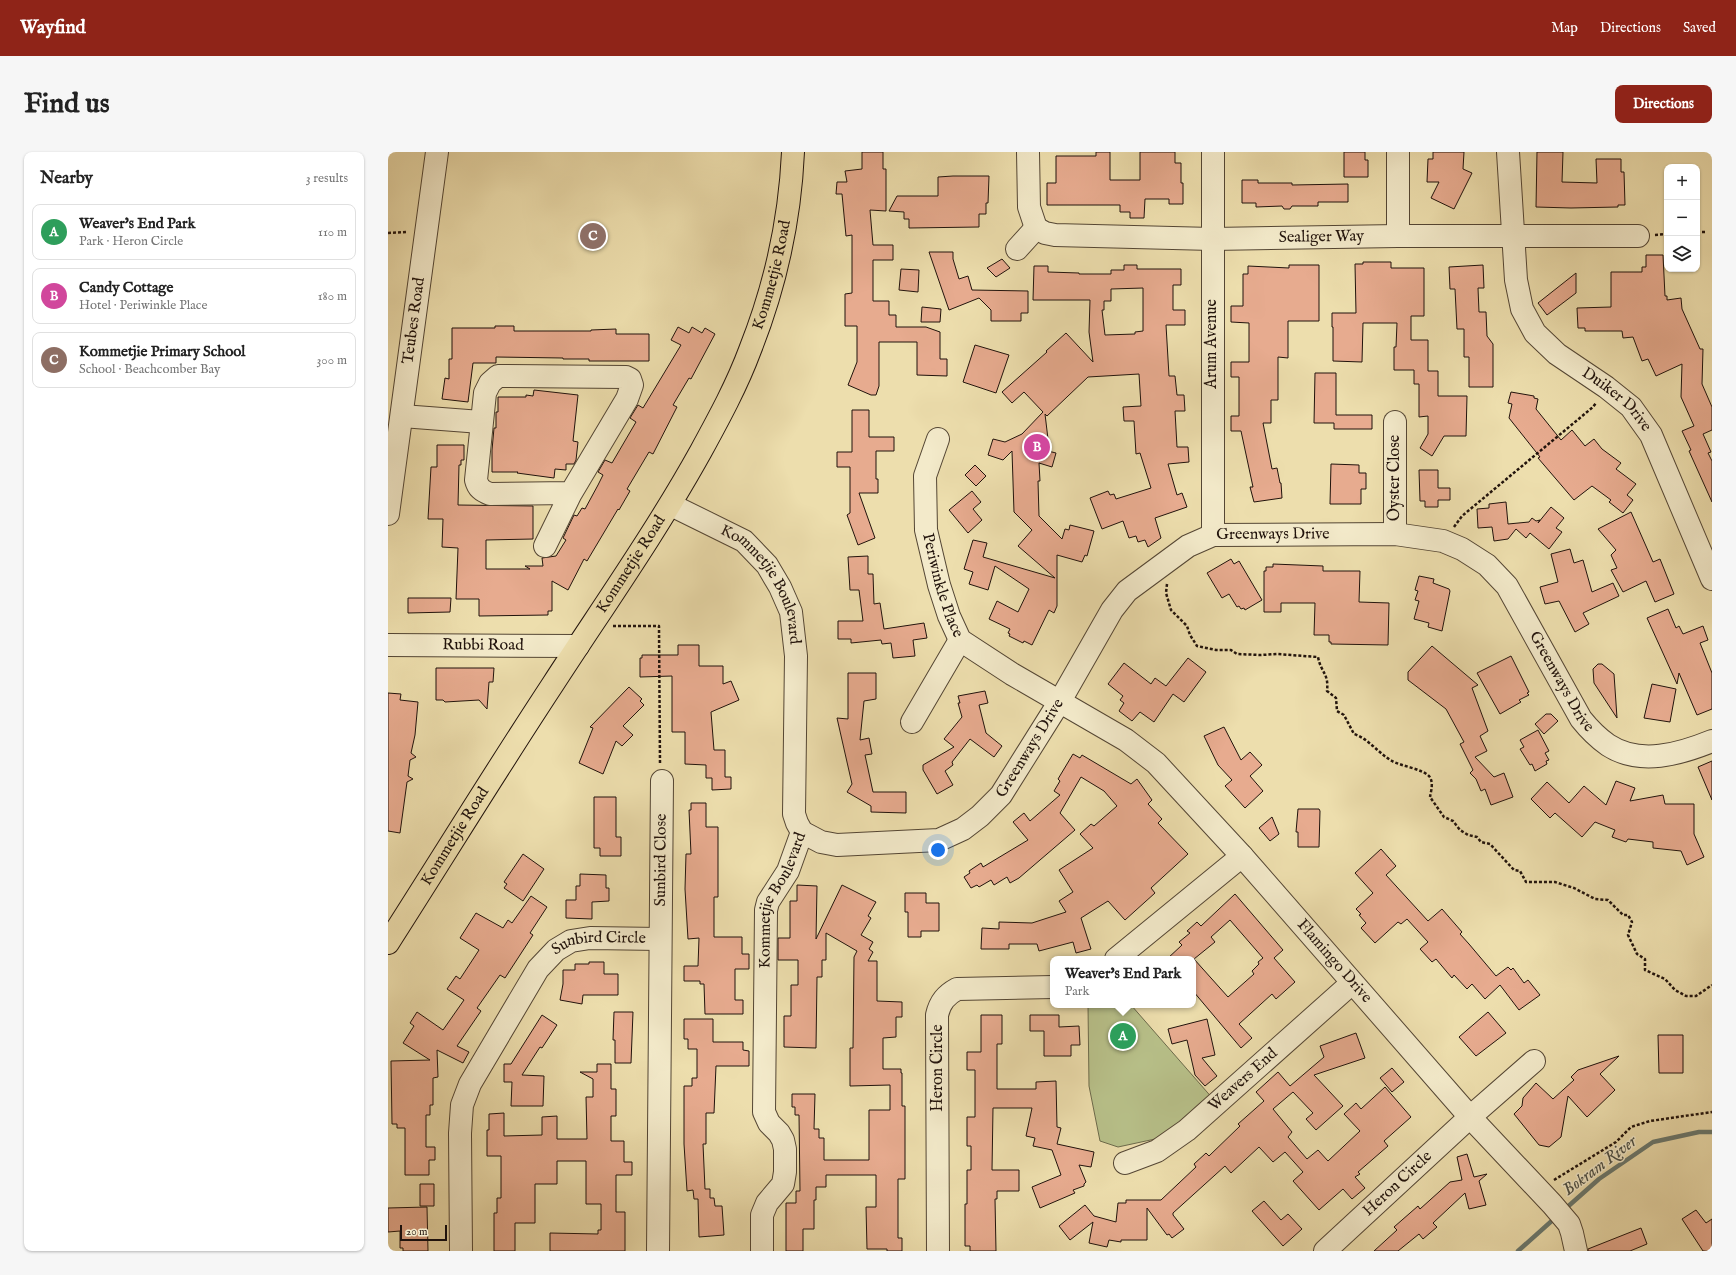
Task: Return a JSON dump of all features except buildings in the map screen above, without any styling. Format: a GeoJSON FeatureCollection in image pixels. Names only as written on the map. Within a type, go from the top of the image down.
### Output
{"type":"FeatureCollection","features":[{"type":"Feature","properties":{"kind":"main road","name":"Kommetjie Road"},"geometry":{"type":"LineString","coordinates":[[388,943],[578,646],[671,505],[723,411],[750,350],[765,305],[781,245],[792,184],[794,152]]}},
{"type":"Feature","properties":{"kind":"street","name":"Teubes Road"},"geometry":{"type":"LineString","coordinates":[[388,514],[437,152]]}},
{"type":"Feature","properties":{"kind":"street"},"geometry":{"type":"LineString","coordinates":[[1017,250],[1036,228],[1029,207],[1028,152]]}},
{"type":"Feature","properties":{"kind":"street","name":"Arum Avenue"},"geometry":{"type":"LineString","coordinates":[[1213,152],[1213,535]]}},
{"type":"Feature","properties":{"kind":"street"},"geometry":{"type":"LineString","coordinates":[[1398,152],[1398,236]]}},
{"type":"Feature","properties":{"kind":"street","name":"Duiker Drive"},"geometry":{"type":"LineString","coordinates":[[1508,152],[1512,236],[1516,280],[1522,309],[1535,333],[1557,354],[1606,387],[1630,408],[1651,435],[1712,579]]}},
{"type":"Feature","properties":{"kind":"street","name":"Sealiger Way"},"geometry":{"type":"LineString","coordinates":[[1036,228],[1045,233],[1055,235],[1212,239],[1398,236],[1638,236]]}},
{"type":"Feature","properties":{"kind":"street"},"geometry":{"type":"LineString","coordinates":[[546,546],[571,493],[627,398],[632,385],[630,379],[626,376],[498,376],[490,383],[485,393],[476,480],[477,486],[482,491],[490,494],[571,493]]}},
{"type":"Feature","properties":{"kind":"street"},"geometry":{"type":"LineString","coordinates":[[402,416],[481,422]]}},
{"type":"Feature","properties":{"kind":"street","name":"Oyster Close"},"geometry":{"type":"LineString","coordinates":[[1395,422],[1395,534]]}},
{"type":"Feature","properties":{"kind":"street","name":"Periwinkle Place"},"geometry":{"type":"LineString","coordinates":[[938,439],[925,476],[926,530],[945,603],[960,640],[1012,674],[1060,701]]}},
{"type":"Feature","properties":{"kind":"street","name":"Kommetjie Boulevard"},"geometry":{"type":"LineString","coordinates":[[671,505],[744,541],[767,566],[780,587],[791,612],[796,656],[794,814],[802,832],[788,871],[768,902],[766,910],[764,1112],[769,1123],[779,1133],[783,1140],[785,1150],[783,1184],[767,1203],[762,1215],[762,1251]]}},
{"type":"Feature","properties":{"kind":"street","name":"Greenways Drive"},"geometry":{"type":"LineString","coordinates":[[802,832],[821,842],[837,845],[856,845],[939,840],[963,829],[980,816],[1001,795],[1060,701],[1112,610],[1127,591],[1188,546],[1213,535],[1395,534],[1443,541],[1462,549],[1483,562],[1498,575],[1507,586],[1581,719],[1593,733],[1609,746],[1637,755],[1655,756],[1672,755],[1691,750],[1712,741]]}},
{"type":"Feature","properties":{"kind":"street"},"geometry":{"type":"LineString","coordinates":[[912,722],[960,640]]}},
{"type":"Feature","properties":{"kind":"street","name":"Rubbi Road"},"geometry":{"type":"LineString","coordinates":[[388,645],[578,646]]}},
{"type":"Feature","properties":{"kind":"street","name":"Flamingo Drive"},"geometry":{"type":"LineString","coordinates":[[1060,701],[1126,740],[1156,763],[1242,856],[1470,1117],[1569,1224],[1576,1251]]}},
{"type":"Feature","properties":{"kind":"street","name":"Sunbird Close"},"geometry":{"type":"LineString","coordinates":[[660,939],[662,781]]}},
{"type":"Feature","properties":{"kind":"street"},"geometry":{"type":"LineString","coordinates":[[1120,956],[1242,856]]}},
{"type":"Feature","properties":{"kind":"street","name":"Sunbird Circle"},"geometry":{"type":"LineString","coordinates":[[461,1251],[460,1133],[462,1104],[470,1084],[538,970],[556,950],[571,941],[590,938],[660,939],[658,1251]]}},
{"type":"Feature","properties":{"kind":"street","name":"Weavers End"},"geometry":{"type":"LineString","coordinates":[[1125,1164],[1157,1152],[1187,1130],[1352,983]]}},
{"type":"Feature","properties":{"kind":"street","name":"Heron Circle"},"geometry":{"type":"LineString","coordinates":[[938,1251],[937,1015],[939,1006],[949,994],[957,989],[1050,987]]}},
{"type":"Feature","properties":{"kind":"street","name":"Heron Circle"},"geometry":{"type":"LineString","coordinates":[[1325,1251],[1470,1117],[1534,1061]]}},
{"type":"Feature","properties":{"kind":"path"},"geometry":{"type":"LineString","coordinates":[[1700,232],[1705,232]]}},
{"type":"Feature","properties":{"kind":"path"},"geometry":{"type":"LineString","coordinates":[[1443,541],[1462,516],[1593,407],[1606,387]]}},
{"type":"Feature","properties":{"kind":"path"},"geometry":{"type":"LineString","coordinates":[[1169,560],[1166,593],[1171,610],[1187,626],[1190,635],[1197,646],[1216,650],[1231,650],[1236,654],[1277,654],[1318,657],[1320,667],[1325,672],[1328,680],[1327,691],[1336,698],[1337,711],[1344,715],[1354,734],[1362,737],[1367,743],[1392,761],[1423,772],[1429,776],[1432,784],[1430,797],[1444,817],[1453,821],[1460,830],[1468,835],[1477,836],[1481,842],[1490,844],[1514,870],[1520,872],[1526,882],[1555,882],[1568,886],[1594,899],[1608,900],[1623,915],[1628,915],[1632,922],[1628,935],[1637,954],[1645,959],[1646,970],[1665,980],[1675,990],[1686,996],[1696,996],[1712,985]]}},
{"type":"Feature","properties":{"kind":"path"},"geometry":{"type":"LineString","coordinates":[[598,616],[611,626],[659,626],[659,757],[662,781]]}},
{"type":"Feature","properties":{"kind":"path"},"geometry":{"type":"LineString","coordinates":[[1545,1197],[1567,1171],[1616,1142],[1630,1128],[1650,1121],[1712,1112]]}},
{"type":"Feature","properties":{"kind":"green space"},"geometry":{"type":"Polygon","coordinates":[[[1088,1008],[1134,1008],[1214,1100],[1169,1136],[1118,1147],[1100,1141],[1089,1086],[1088,1008]]]}},
{"type":"Feature","properties":{"kind":"waterway","name":"Bokram River"},"geometry":{"type":"LineString","coordinates":[[1564,1210],[1599,1179],[1653,1142],[1699,1132],[1712,1132]]}},
{"type":"Feature","properties":{"kind":"waterway","name":"Bokram River"},"geometry":{"type":"LineString","coordinates":[[1518,1251],[1555,1218]]}},
{"type":"Feature","properties":{"kind":"place","name":"Kommetjie Primary School"},"geometry":{"type":"Point","coordinates":[593,236]}},
{"type":"Feature","properties":{"kind":"place","name":"Candy Cottage"},"geometry":{"type":"Point","coordinates":[1037,447]}},
{"type":"Feature","properties":{"kind":"place","name":"Weaver's End Park"},"geometry":{"type":"Point","coordinates":[1123,1036]}}]}
